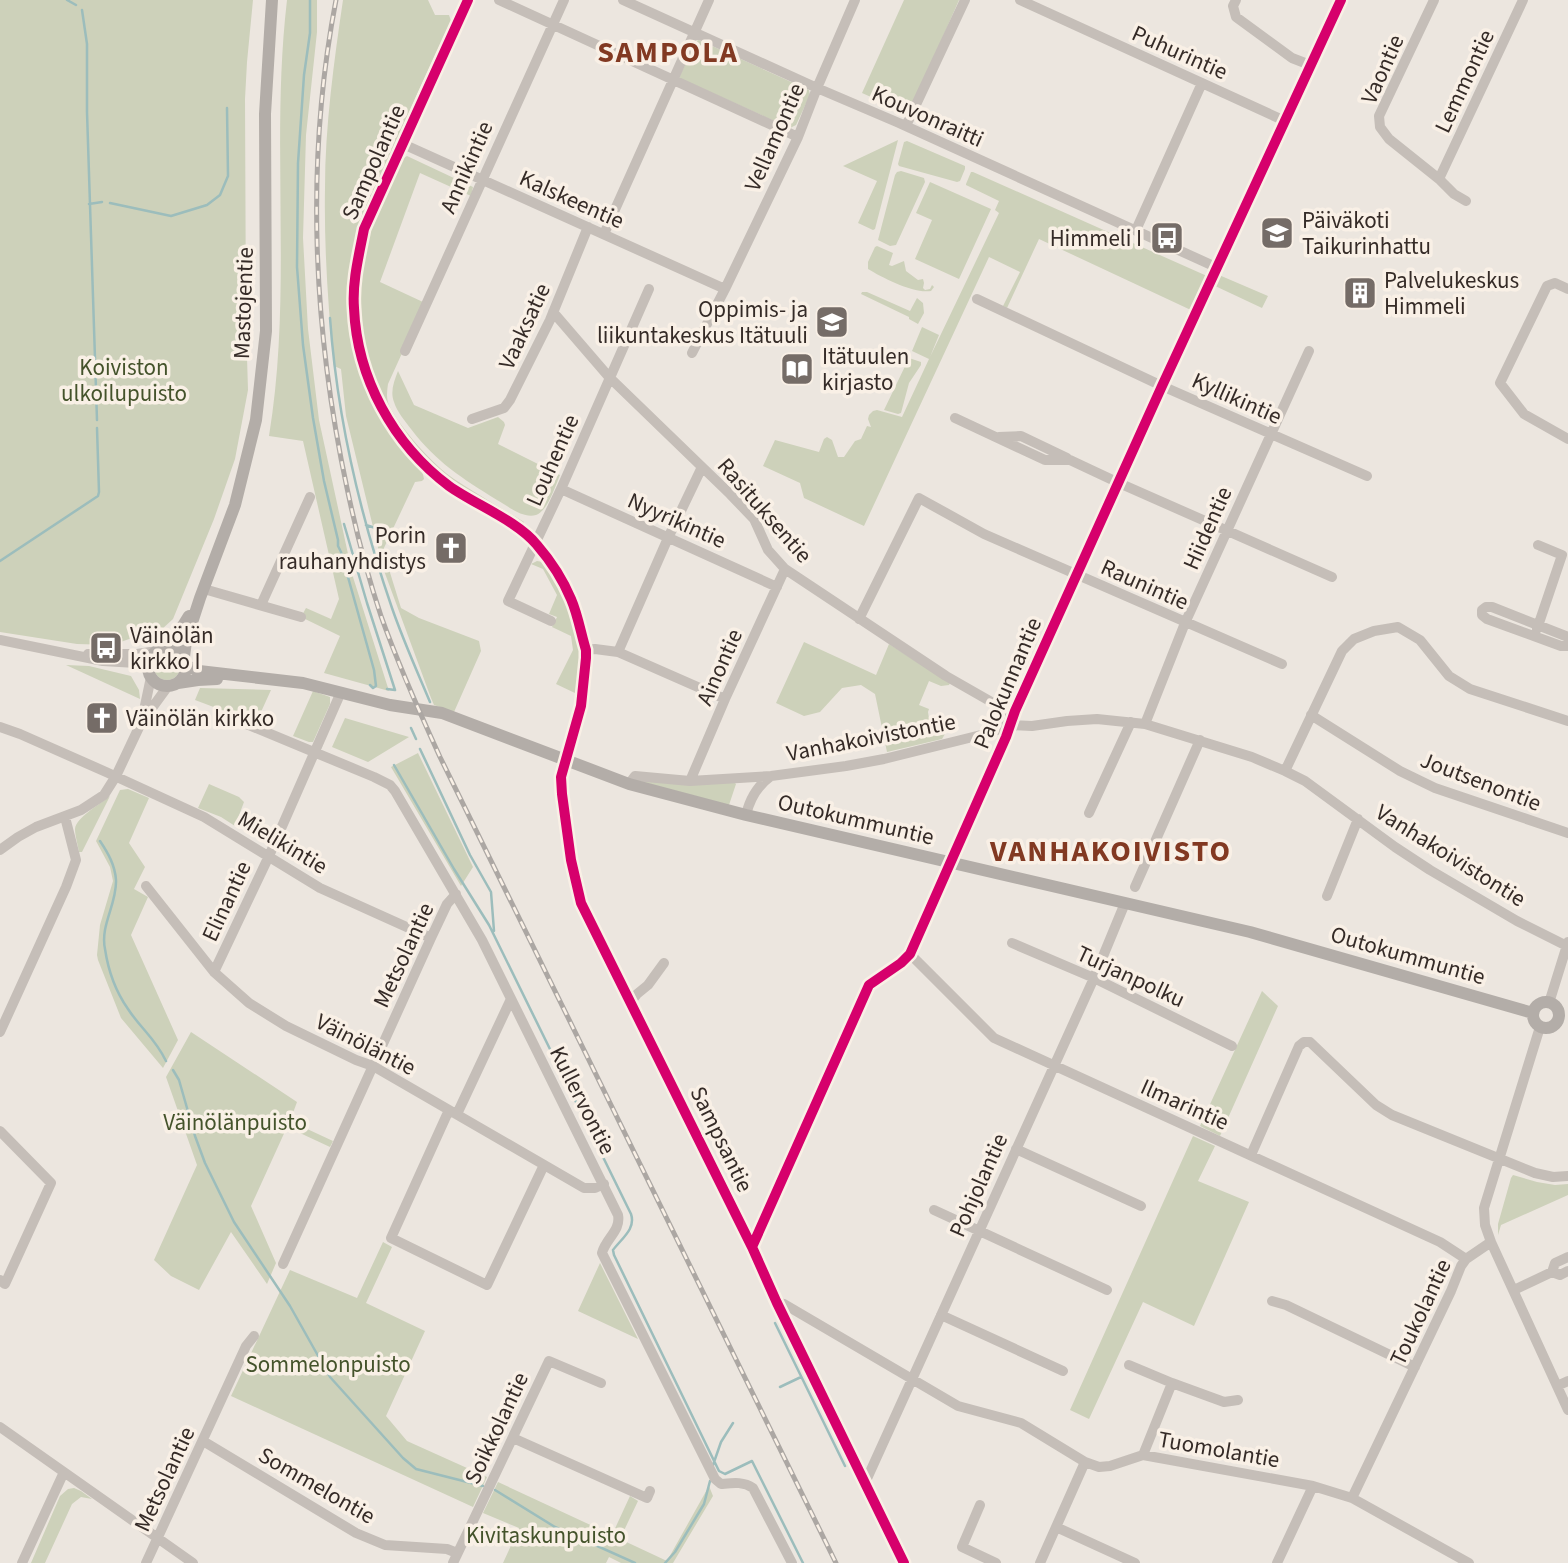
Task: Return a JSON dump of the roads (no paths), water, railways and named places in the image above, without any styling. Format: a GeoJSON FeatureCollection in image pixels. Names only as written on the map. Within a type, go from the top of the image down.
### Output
{"type":"FeatureCollection","features":[{"type":"Feature","properties":{"kind":"main road","name":"Mastojentie"},"geometry":{"type":"LineString","coordinates":[[185,662],[186,641],[235,505],[256,421],[266,331],[265,114],[272,0]]}},
{"type":"Feature","properties":{"kind":"main road","name":"Mastojentie"},"geometry":{"type":"LineString","coordinates":[[162,649],[176,637],[202,593]]}},
{"type":"Feature","properties":{"kind":"main road"},"geometry":{"type":"LineString","coordinates":[[162,649],[176,650],[185,662],[184,676],[173,685],[158,684],[150,672],[150,658],[162,649]]}},
{"type":"Feature","properties":{"kind":"main road","name":"Outokummuntie"},"geometry":{"type":"LineString","coordinates":[[185,662],[199,671],[303,683],[390,705],[442,713],[629,784],[746,815],[1250,932],[1533,1013]]}},
{"type":"Feature","properties":{"kind":"main road","name":"Outokummuntie"},"geometry":{"type":"LineString","coordinates":[[173,685],[198,680],[256,678]]}},
{"type":"Feature","properties":{"kind":"main road"},"geometry":{"type":"LineString","coordinates":[[1541,1003],[1549,1003],[1558,1010],[1563,1019],[1549,1027],[1540,1027],[1534,1021],[1534,1008],[1541,1003]]}},
{"type":"Feature","properties":{"kind":"street","name":"Sampolantie"},"geometry":{"type":"LineString","coordinates":[[468,0],[364,229],[354,308],[360,353],[373,391],[393,428],[420,460],[450,486],[514,525],[536,542],[572,599],[586,650],[581,706],[564,761]]}},
{"type":"Feature","properties":{"kind":"street"},"geometry":{"type":"LineString","coordinates":[[499,0],[797,137]]}},
{"type":"Feature","properties":{"kind":"street","name":"Annikintie"},"geometry":{"type":"LineString","coordinates":[[405,351],[564,0]]}},
{"type":"Feature","properties":{"kind":"street","name":"Kouvonraitti"},"geometry":{"type":"LineString","coordinates":[[623,0],[1217,268]]}},
{"type":"Feature","properties":{"kind":"street"},"geometry":{"type":"LineString","coordinates":[[604,234],[709,0]]}},
{"type":"Feature","properties":{"kind":"street","name":"Vellamontie"},"geometry":{"type":"LineString","coordinates":[[692,353],[797,137],[855,0]]}},
{"type":"Feature","properties":{"kind":"street"},"geometry":{"type":"LineString","coordinates":[[906,126],[965,0]]}},
{"type":"Feature","properties":{"kind":"street","name":"Puhurintie"},"geometry":{"type":"LineString","coordinates":[[1020,0],[1285,121]]}},
{"type":"Feature","properties":{"kind":"street"},"geometry":{"type":"LineString","coordinates":[[1236,0],[1233,6],[1236,17],[1292,58],[1310,65]]}},
{"type":"Feature","properties":{"kind":"street","name":"Palokunnantie"},"geometry":{"type":"LineString","coordinates":[[752,1247],[869,985],[910,954],[1009,725],[1340,0]]}},
{"type":"Feature","properties":{"kind":"street","name":"Vaontie"},"geometry":{"type":"LineString","coordinates":[[1434,0],[1379,116],[1380,127],[1390,139],[1454,194],[1466,201]]}},
{"type":"Feature","properties":{"kind":"street","name":"Lemmontie"},"geometry":{"type":"LineString","coordinates":[[1439,179],[1522,0]]}},
{"type":"Feature","properties":{"kind":"street"},"geometry":{"type":"LineString","coordinates":[[1136,230],[1202,83]]}},
{"type":"Feature","properties":{"kind":"street","name":"Kalskeentie"},"geometry":{"type":"LineString","coordinates":[[403,144],[725,289]]}},
{"type":"Feature","properties":{"kind":"street","name":"Vaaksatie"},"geometry":{"type":"LineString","coordinates":[[472,419],[504,408],[510,400],[553,312],[588,227]]}},
{"type":"Feature","properties":{"kind":"street"},"geometry":{"type":"LineString","coordinates":[[1568,289],[1555,283],[1547,286],[1500,383],[1524,414],[1568,439]]}},
{"type":"Feature","properties":{"kind":"street","name":"Louhentie"},"geometry":{"type":"LineString","coordinates":[[551,621],[508,601],[561,489],[649,289]]}},
{"type":"Feature","properties":{"kind":"street","name":"Kyllikintie"},"geometry":{"type":"LineString","coordinates":[[977,299],[1162,386],[1367,476]]}},
{"type":"Feature","properties":{"kind":"street","name":"Rasituksentie"},"geometry":{"type":"LineString","coordinates":[[553,312],[610,377],[754,519],[768,550],[785,569],[946,676],[995,704],[1009,725]]}},
{"type":"Feature","properties":{"kind":"street","name":"Hiidentie"},"geometry":{"type":"LineString","coordinates":[[1145,724],[1185,623],[1309,351]]}},
{"type":"Feature","properties":{"kind":"street"},"geometry":{"type":"LineString","coordinates":[[955,418],[1045,460],[1070,460],[1332,577]]}},
{"type":"Feature","properties":{"kind":"street"},"geometry":{"type":"LineString","coordinates":[[618,652],[702,467]]}},
{"type":"Feature","properties":{"kind":"street","name":"Nyyrikintie"},"geometry":{"type":"LineString","coordinates":[[561,489],[777,587]]}},
{"type":"Feature","properties":{"kind":"street"},"geometry":{"type":"LineString","coordinates":[[261,605],[310,497]]}},
{"type":"Feature","properties":{"kind":"street","name":"Raunintie"},"geometry":{"type":"LineString","coordinates":[[859,619],[919,498],[984,534],[1282,664]]}},
{"type":"Feature","properties":{"kind":"street"},"geometry":{"type":"LineString","coordinates":[[1536,631],[1562,555],[1538,545]]}},
{"type":"Feature","properties":{"kind":"street","name":"Ainontie"},"geometry":{"type":"LineString","coordinates":[[690,781],[785,569]]}},
{"type":"Feature","properties":{"kind":"street"},"geometry":{"type":"LineString","coordinates":[[202,593],[261,605],[301,617]]}},
{"type":"Feature","properties":{"kind":"street"},"geometry":{"type":"LineString","coordinates":[[1568,637],[1536,631],[1487,619],[1482,615],[1482,610],[1492,607],[1536,631],[1561,646],[1568,646]]}},
{"type":"Feature","properties":{"kind":"street"},"geometry":{"type":"LineString","coordinates":[[1285,771],[1342,650],[1354,639],[1374,631],[1398,627],[1408,631],[1420,640],[1449,676],[1470,689],[1568,721]]}},
{"type":"Feature","properties":{"kind":"street"},"geometry":{"type":"LineString","coordinates":[[0,640],[103,661],[136,663],[150,672],[141,723]]}},
{"type":"Feature","properties":{"kind":"street"},"geometry":{"type":"LineString","coordinates":[[67,653],[137,654],[162,649]]}},
{"type":"Feature","properties":{"kind":"street"},"geometry":{"type":"LineString","coordinates":[[586,650],[618,652],[725,699]]}},
{"type":"Feature","properties":{"kind":"street"},"geometry":{"type":"LineString","coordinates":[[0,850],[36,827],[91,805],[104,795],[141,723],[173,685]]}},
{"type":"Feature","properties":{"kind":"street","name":"Elinantie"},"geometry":{"type":"LineString","coordinates":[[214,972],[269,856],[341,692]]}},
{"type":"Feature","properties":{"kind":"street","name":"Joutsenontie"},"geometry":{"type":"LineString","coordinates":[[1311,715],[1400,771],[1435,788],[1568,833]]}},
{"type":"Feature","properties":{"kind":"street","name":"Kullervontie"},"geometry":{"type":"LineString","coordinates":[[232,718],[390,785],[482,940],[604,1184],[620,1223],[604,1246],[603,1253],[715,1479],[721,1484],[742,1483],[753,1488],[792,1563]]}},
{"type":"Feature","properties":{"kind":"street","name":"Vanhakoivistontie"},"geometry":{"type":"LineString","coordinates":[[629,784],[635,776],[690,781],[771,776],[846,766],[989,733],[1009,725],[1032,726],[1097,719],[1145,724],[1252,757],[1305,781],[1430,870],[1517,921],[1567,944]]}},
{"type":"Feature","properties":{"kind":"street"},"geometry":{"type":"LineString","coordinates":[[1089,813],[1131,722]]}},
{"type":"Feature","properties":{"kind":"street","name":"Mielikintie"},"geometry":{"type":"LineString","coordinates":[[0,727],[117,774],[204,817],[320,888],[431,938]]}},
{"type":"Feature","properties":{"kind":"street"},"geometry":{"type":"LineString","coordinates":[[1135,887],[1200,740]]}},
{"type":"Feature","properties":{"kind":"street","name":"Sampsantie"},"geometry":{"type":"LineString","coordinates":[[564,761],[562,794],[571,860],[581,903],[752,1247],[904,1563]]}},
{"type":"Feature","properties":{"kind":"street"},"geometry":{"type":"LineString","coordinates":[[746,815],[757,790],[771,776]]}},
{"type":"Feature","properties":{"kind":"street"},"geometry":{"type":"LineString","coordinates":[[0,1032],[76,860],[65,817]]}},
{"type":"Feature","properties":{"kind":"street"},"geometry":{"type":"LineString","coordinates":[[1326,896],[1358,820]]}},
{"type":"Feature","properties":{"kind":"street","name":"Väinöläntie"},"geometry":{"type":"LineString","coordinates":[[146,886],[214,972],[249,1003],[286,1026],[373,1066],[584,1188],[595,1188],[604,1184]]}},
{"type":"Feature","properties":{"kind":"street","name":"Metsolantie"},"geometry":{"type":"LineString","coordinates":[[284,1264],[431,938],[447,904],[456,894]]}},
{"type":"Feature","properties":{"kind":"street","name":"Pohjolantie"},"geometry":{"type":"LineString","coordinates":[[865,1483],[1094,978],[1125,903]]}},
{"type":"Feature","properties":{"kind":"street","name":"Turjanpolku"},"geometry":{"type":"LineString","coordinates":[[1012,943],[1094,978],[1232,1046]]}},
{"type":"Feature","properties":{"kind":"street"},"geometry":{"type":"LineString","coordinates":[[1549,1003],[1567,944]]}},
{"type":"Feature","properties":{"kind":"street","name":"Ilmarintie"},"geometry":{"type":"LineString","coordinates":[[910,954],[994,1038],[1440,1242],[1466,1259]]}},
{"type":"Feature","properties":{"kind":"street"},"geometry":{"type":"LineString","coordinates":[[630,1003],[664,963]]}},
{"type":"Feature","properties":{"kind":"street"},"geometry":{"type":"LineString","coordinates":[[511,999],[391,1238],[487,1285],[544,1165]]}},
{"type":"Feature","properties":{"kind":"street"},"geometry":{"type":"LineString","coordinates":[[1540,1027],[1484,1208],[1485,1225],[1568,1409]]}},
{"type":"Feature","properties":{"kind":"street"},"geometry":{"type":"LineString","coordinates":[[1251,1155],[1299,1046],[1310,1042],[1376,1105],[1392,1115],[1535,1173],[1553,1177],[1568,1176]]}},
{"type":"Feature","properties":{"kind":"street"},"geometry":{"type":"LineString","coordinates":[[0,1131],[51,1183],[2,1282]]}},
{"type":"Feature","properties":{"kind":"street"},"geometry":{"type":"LineString","coordinates":[[1016,1149],[1141,1206]]}},
{"type":"Feature","properties":{"kind":"street"},"geometry":{"type":"LineString","coordinates":[[934,1209],[1107,1290]]}},
{"type":"Feature","properties":{"kind":"street","name":"Toukolantie"},"geometry":{"type":"LineString","coordinates":[[1352,1498],[1461,1265],[1491,1242]]}},
{"type":"Feature","properties":{"kind":"street"},"geometry":{"type":"LineString","coordinates":[[1552,1272],[1555,1263],[1568,1257]]}},
{"type":"Feature","properties":{"kind":"street"},"geometry":{"type":"LineString","coordinates":[[1514,1290],[1552,1272],[1560,1275],[1568,1271]]}},
{"type":"Feature","properties":{"kind":"street"},"geometry":{"type":"LineString","coordinates":[[1272,1301],[1286,1305],[1415,1367]]}},
{"type":"Feature","properties":{"kind":"street","name":"Tuomolantie"},"geometry":{"type":"LineString","coordinates":[[777,1303],[784,1304],[958,1406],[1021,1423],[1085,1462],[1099,1467],[1110,1466],[1143,1455],[1313,1486],[1352,1498],[1469,1563]]}},
{"type":"Feature","properties":{"kind":"street"},"geometry":{"type":"LineString","coordinates":[[941,1315],[1063,1371]]}},
{"type":"Feature","properties":{"kind":"street","name":"Metsolantie"},"geometry":{"type":"LineString","coordinates":[[146,1563],[245,1349],[254,1336]]}},
{"type":"Feature","properties":{"kind":"street","name":"Soikkolantie"},"geometry":{"type":"LineString","coordinates":[[455,1558],[549,1361],[601,1383]]}},
{"type":"Feature","properties":{"kind":"street"},"geometry":{"type":"LineString","coordinates":[[1129,1365],[1224,1402],[1238,1400]]}},
{"type":"Feature","properties":{"kind":"street"},"geometry":{"type":"LineString","coordinates":[[1557,1386],[1568,1381]]}},
{"type":"Feature","properties":{"kind":"street"},"geometry":{"type":"LineString","coordinates":[[1143,1455],[1172,1383]]}},
{"type":"Feature","properties":{"kind":"street"},"geometry":{"type":"LineString","coordinates":[[0,1427],[193,1563]]}},
{"type":"Feature","properties":{"kind":"street"},"geometry":{"type":"LineString","coordinates":[[513,1438],[647,1498],[650,1491]]}},
{"type":"Feature","properties":{"kind":"street","name":"Sommelontie"},"geometry":{"type":"LineString","coordinates":[[203,1441],[356,1533],[385,1545],[447,1549],[455,1558]]}},
{"type":"Feature","properties":{"kind":"street"},"geometry":{"type":"LineString","coordinates":[[1040,1563],[1085,1462]]}},
{"type":"Feature","properties":{"kind":"street"},"geometry":{"type":"LineString","coordinates":[[22,1563],[64,1472]]}},
{"type":"Feature","properties":{"kind":"street"},"geometry":{"type":"LineString","coordinates":[[1277,1563],[1313,1486]]}},
{"type":"Feature","properties":{"kind":"street"},"geometry":{"type":"LineString","coordinates":[[979,1505],[962,1547],[996,1563]]}},
{"type":"Feature","properties":{"kind":"street"},"geometry":{"type":"LineString","coordinates":[[1056,1527],[1135,1563]]}},
{"type":"Feature","properties":{"kind":"waterway"},"geometry":{"type":"LineString","coordinates":[[67,0],[76,5]]}},
{"type":"Feature","properties":{"kind":"waterway"},"geometry":{"type":"LineString","coordinates":[[310,0],[310,33],[304,75],[298,163],[297,267],[303,345],[313,418],[338,546],[374,670],[376,686],[373,688],[370,685]]}},
{"type":"Feature","properties":{"kind":"waterway"},"geometry":{"type":"LineString","coordinates":[[82,10],[87,44],[97,420]]}},
{"type":"Feature","properties":{"kind":"waterway"},"geometry":{"type":"LineString","coordinates":[[110,203],[171,216],[207,205],[220,195],[228,176],[227,108]]}},
{"type":"Feature","properties":{"kind":"waterway"},"geometry":{"type":"LineString","coordinates":[[89,204],[102,202]]}},
{"type":"Feature","properties":{"kind":"waterway"},"geometry":{"type":"LineString","coordinates":[[330,318],[338,392],[360,501],[392,608],[430,702]]}},
{"type":"Feature","properties":{"kind":"waterway"},"geometry":{"type":"LineString","coordinates":[[0,561],[98,496],[97,428]]}},
{"type":"Feature","properties":{"kind":"waterway"},"geometry":{"type":"LineString","coordinates":[[344,524],[395,690],[387,689]]}},
{"type":"Feature","properties":{"kind":"waterway"},"geometry":{"type":"LineString","coordinates":[[366,525],[397,535]]}},
{"type":"Feature","properties":{"kind":"waterway"},"geometry":{"type":"LineString","coordinates":[[411,728],[416,739]]}},
{"type":"Feature","properties":{"kind":"waterway"},"geometry":{"type":"LineString","coordinates":[[420,749],[470,855],[491,892],[494,931]]}},
{"type":"Feature","properties":{"kind":"waterway"},"geometry":{"type":"LineString","coordinates":[[394,765],[489,925],[631,1214],[630,1229],[613,1250],[614,1255],[719,1471],[725,1474],[752,1461],[803,1563]]}},
{"type":"Feature","properties":{"kind":"waterway"},"geometry":{"type":"LineString","coordinates":[[100,841],[111,859],[116,880],[104,940],[110,972],[124,1002],[166,1061]]}},
{"type":"Feature","properties":{"kind":"waterway"},"geometry":{"type":"LineString","coordinates":[[173,1070],[179,1080],[205,1163],[234,1222],[290,1306],[330,1377],[416,1469],[483,1486]]}},
{"type":"Feature","properties":{"kind":"waterway"},"geometry":{"type":"LineString","coordinates":[[775,1323],[845,1466]]}},
{"type":"Feature","properties":{"kind":"waterway"},"geometry":{"type":"LineString","coordinates":[[780,1387],[801,1377]]}},
{"type":"Feature","properties":{"kind":"waterway"},"geometry":{"type":"LineString","coordinates":[[713,1465],[721,1442],[733,1423]]}},
{"type":"Feature","properties":{"kind":"waterway"},"geometry":{"type":"LineString","coordinates":[[665,1563],[675,1552],[704,1504],[710,1481]]}},
{"type":"Feature","properties":{"kind":"waterway"},"geometry":{"type":"LineString","coordinates":[[495,1490],[555,1527],[635,1563]]}},
{"type":"Feature","properties":{"kind":"railway"},"geometry":{"type":"LineString","coordinates":[[336,0],[320,122],[317,183],[320,306],[335,428],[354,520],[376,600],[402,670],[440,757],[836,1563]]}},
{"type":"Feature","properties":{"kind":"place","name":"Päiväkoti Taikurinhattu"},"geometry":{"type":"Point","coordinates":[1277,233]}},
{"type":"Feature","properties":{"kind":"place","name":"Himmeli I"},"geometry":{"type":"Point","coordinates":[1167,238]}},
{"type":"Feature","properties":{"kind":"place","name":"Palvelukeskus Himmeli"},"geometry":{"type":"Point","coordinates":[1360,293]}},
{"type":"Feature","properties":{"kind":"place","name":"Oppimis- ja liikuntakeskus Itätuuli"},"geometry":{"type":"Point","coordinates":[832,322]}},
{"type":"Feature","properties":{"kind":"place","name":"Itätuulen kirjasto"},"geometry":{"type":"Point","coordinates":[797,369]}},
{"type":"Feature","properties":{"kind":"place","name":"Porin rauhanyhdistys"},"geometry":{"type":"Point","coordinates":[451,548]}},
{"type":"Feature","properties":{"kind":"place","name":"Väinölän kirkko I"},"geometry":{"type":"Point","coordinates":[106,648]}},
{"type":"Feature","properties":{"kind":"place","name":"Väinölän kirkko"},"geometry":{"type":"Point","coordinates":[102,718]}},
{"type":"Feature","properties":{"kind":"district","name":"SAMPOLA"},"geometry":{"type":"Point","coordinates":[668,52]}},
{"type":"Feature","properties":{"kind":"district","name":"VANHAKOIVISTO"},"geometry":{"type":"Point","coordinates":[1111,851]}},
{"type":"Feature","properties":{"kind":"park label","name":"Koiviston ulkoilupuisto"},"geometry":{"type":"Point","coordinates":[124,380]}},
{"type":"Feature","properties":{"kind":"park label","name":"Väinölänpuisto"},"geometry":{"type":"Point","coordinates":[235,1122]}},
{"type":"Feature","properties":{"kind":"park label","name":"Sommelonpuisto"},"geometry":{"type":"Point","coordinates":[328,1364]}},
{"type":"Feature","properties":{"kind":"park label","name":"Kivitaskunpuisto"},"geometry":{"type":"Point","coordinates":[546,1535]}}]}
